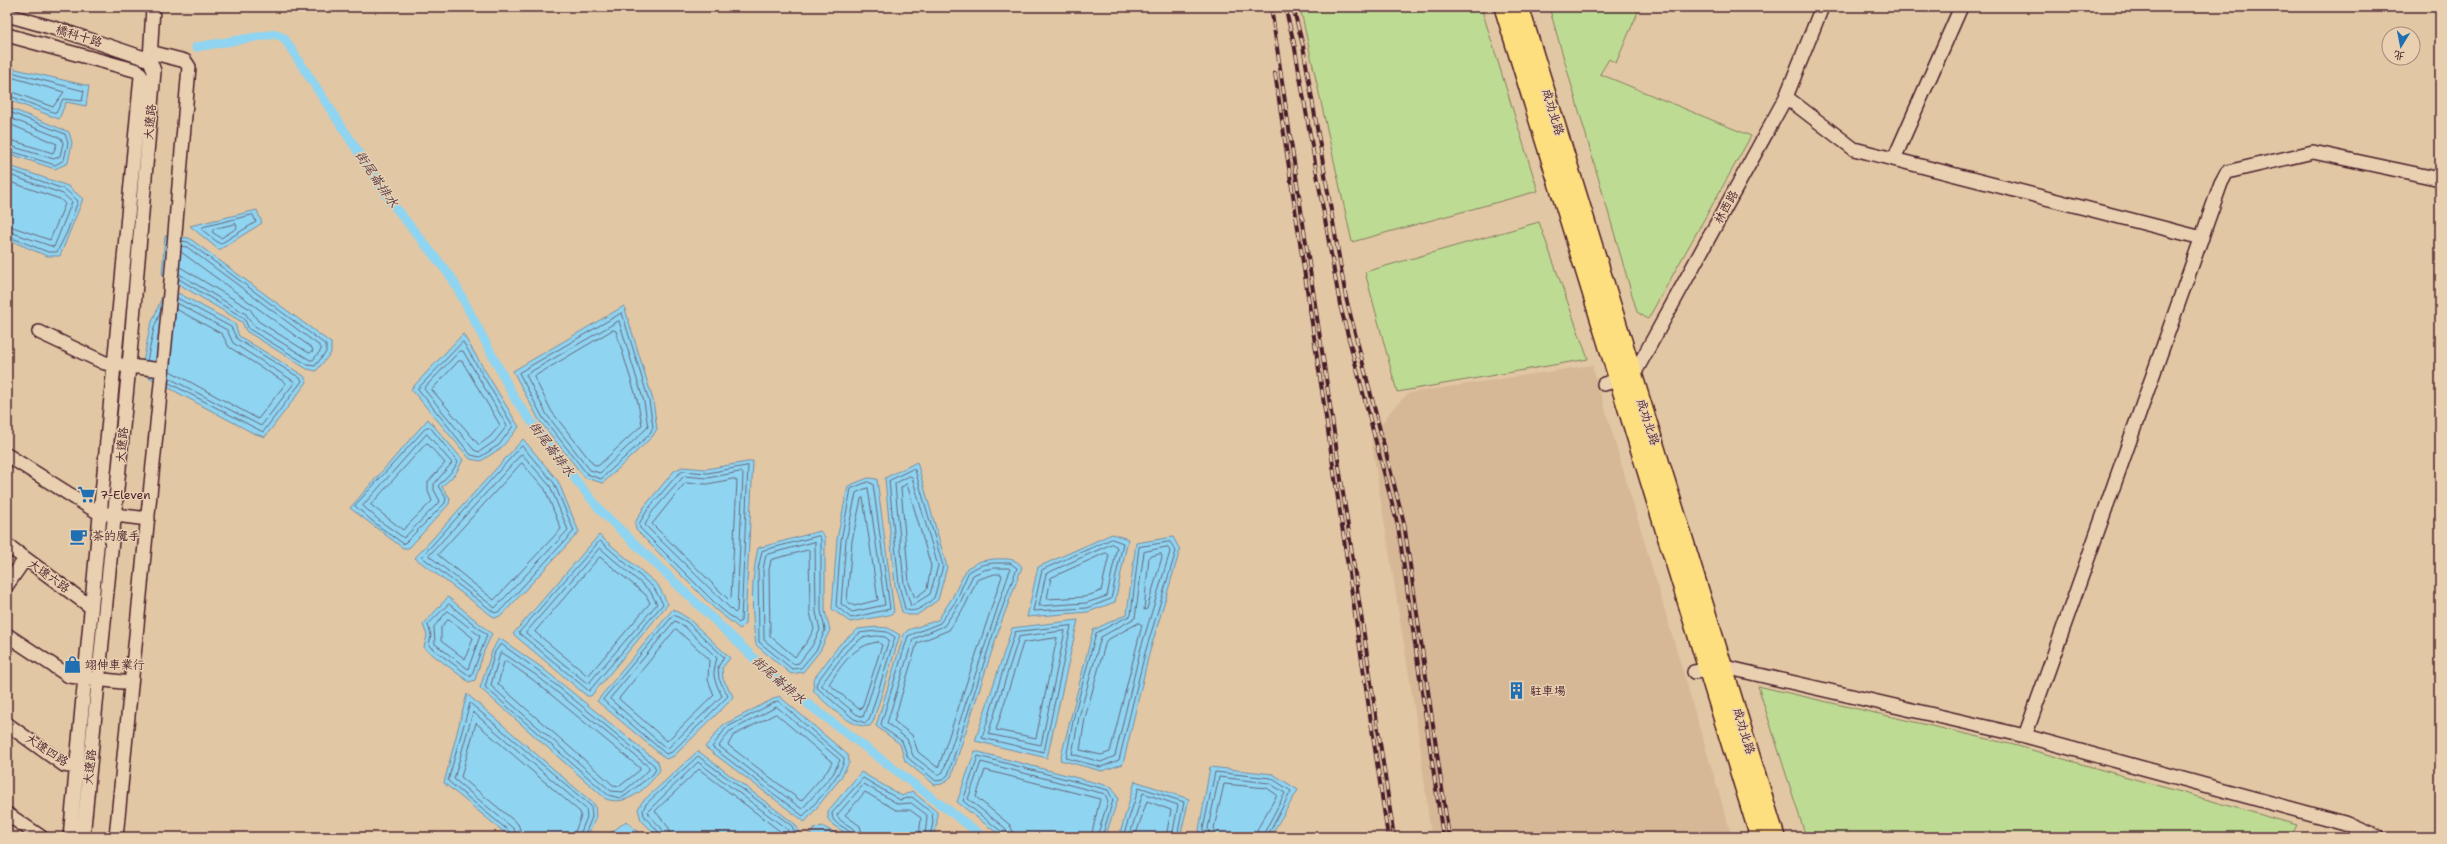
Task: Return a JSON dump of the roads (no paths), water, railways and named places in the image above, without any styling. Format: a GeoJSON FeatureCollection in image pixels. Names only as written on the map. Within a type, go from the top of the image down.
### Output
{"type":"FeatureCollection","features":[{"type":"Feature","properties":{"kind":"main road","name":"成功北路"},"geometry":{"type":"LineString","coordinates":[[1503,7],[1618,380],[1725,667],[1776,837]]}},
{"type":"Feature","properties":{"kind":"main road","name":"成功北路"},"geometry":{"type":"LineString","coordinates":[[1520,7],[1618,380],[1701,671],[1759,837]]}},
{"type":"Feature","properties":{"kind":"street","name":"大遼路"},"geometry":{"type":"LineString","coordinates":[[83,837],[129,366],[154,71],[150,56],[153,7]]}},
{"type":"Feature","properties":{"kind":"street","name":"林西路"},"geometry":{"type":"LineString","coordinates":[[1618,380],[1786,98],[1822,7]]}},
{"type":"Feature","properties":{"kind":"street"},"geometry":{"type":"LineString","coordinates":[[1894,159],[1961,7]]}},
{"type":"Feature","properties":{"kind":"street","name":"橋科十路"},"geometry":{"type":"LineString","coordinates":[[7,15],[150,56],[185,61],[189,67],[183,151],[116,837]]}},
{"type":"Feature","properties":{"kind":"street","name":"橋科十路"},"geometry":{"type":"LineString","coordinates":[[7,35],[140,78]]}},
{"type":"Feature","properties":{"kind":"street"},"geometry":{"type":"LineString","coordinates":[[140,78],[150,56]]}},
{"type":"Feature","properties":{"kind":"street","name":"大遼路"},"geometry":{"type":"LineString","coordinates":[[70,837],[74,767],[115,365],[140,78]]}},
{"type":"Feature","properties":{"kind":"street"},"geometry":{"type":"LineString","coordinates":[[1786,98],[1854,149],[2202,238]]}},
{"type":"Feature","properties":{"kind":"street"},"geometry":{"type":"LineString","coordinates":[[2025,736],[2221,183],[2227,172],[2313,152],[2440,179]]}},
{"type":"Feature","properties":{"kind":"street"},"geometry":{"type":"LineString","coordinates":[[39,332],[94,359],[115,365],[162,370]]}},
{"type":"Feature","properties":{"kind":"street"},"geometry":{"type":"LineString","coordinates":[[7,455],[99,513],[148,519]]}},
{"type":"Feature","properties":{"kind":"street","name":"大遼六路"},"geometry":{"type":"LineString","coordinates":[[7,545],[90,607]]}},
{"type":"Feature","properties":{"kind":"street"},"geometry":{"type":"LineString","coordinates":[[7,585],[26,558]]}},
{"type":"Feature","properties":{"kind":"street"},"geometry":{"type":"LineString","coordinates":[[7,635],[69,676],[98,681],[131,684]]}},
{"type":"Feature","properties":{"kind":"street"},"geometry":{"type":"LineString","coordinates":[[1701,671],[1725,667],[2025,736],[2348,824],[2377,837]]}},
{"type":"Feature","properties":{"kind":"street","name":"大遼四路"},"geometry":{"type":"LineString","coordinates":[[7,724],[64,765],[90,769]]}},
{"type":"Feature","properties":{"kind":"street"},"geometry":{"type":"LineString","coordinates":[[7,814],[41,837]]}},
{"type":"Feature","properties":{"kind":"water"},"geometry":{"type":"Polygon","coordinates":[[[7,67],[89,86],[86,106],[66,102],[59,119],[7,99],[7,67]]]}},
{"type":"Feature","properties":{"kind":"water"},"geometry":{"type":"Polygon","coordinates":[[[7,107],[69,132],[72,143],[68,163],[55,169],[7,153],[7,107]]]}},
{"type":"Feature","properties":{"kind":"water"},"geometry":{"type":"Polygon","coordinates":[[[7,165],[68,186],[83,199],[60,256],[47,256],[7,239],[7,165]]]}},
{"type":"Feature","properties":{"kind":"water"},"geometry":{"type":"Polygon","coordinates":[[[257,210],[262,223],[219,250],[190,226],[257,210]]]}},
{"type":"Feature","properties":{"kind":"water"},"geometry":{"type":"Polygon","coordinates":[[[165,236],[189,238],[331,343],[331,353],[316,371],[307,369],[246,331],[242,322],[162,274],[165,236]]]}},
{"type":"Feature","properties":{"kind":"water"},"geometry":{"type":"Polygon","coordinates":[[[164,292],[180,294],[235,324],[239,336],[304,376],[307,382],[265,437],[253,433],[141,373],[150,327],[164,292]]]}},
{"type":"Feature","properties":{"kind":"water"},"geometry":{"type":"Polygon","coordinates":[[[624,306],[653,400],[657,429],[652,437],[603,483],[585,478],[539,420],[513,371],[624,306]]]}},
{"type":"Feature","properties":{"kind":"water"},"geometry":{"type":"Polygon","coordinates":[[[463,334],[519,427],[501,448],[481,461],[470,459],[411,389],[463,334]]]}},
{"type":"Feature","properties":{"kind":"water"},"geometry":{"type":"Polygon","coordinates":[[[428,419],[463,460],[456,473],[442,487],[450,498],[449,504],[409,548],[403,548],[350,508],[428,419]]]}},
{"type":"Feature","properties":{"kind":"water"},"geometry":{"type":"Polygon","coordinates":[[[523,439],[558,481],[579,532],[502,615],[495,618],[415,558],[523,439]]]}},
{"type":"Feature","properties":{"kind":"water"},"geometry":{"type":"Polygon","coordinates":[[[753,461],[745,624],[740,629],[716,610],[636,530],[635,523],[644,507],[674,471],[682,467],[706,469],[753,461]]]}},
{"type":"Feature","properties":{"kind":"water"},"geometry":{"type":"Polygon","coordinates":[[[917,462],[947,567],[938,600],[917,615],[908,615],[902,612],[895,586],[885,478],[917,462]]]}},
{"type":"Feature","properties":{"kind":"water"},"geometry":{"type":"Polygon","coordinates":[[[868,478],[877,479],[894,612],[889,615],[850,622],[832,609],[837,539],[848,486],[868,478]]]}},
{"type":"Feature","properties":{"kind":"water"},"geometry":{"type":"Polygon","coordinates":[[[820,531],[825,537],[825,611],[830,630],[820,651],[803,672],[791,674],[756,645],[752,596],[758,548],[820,531]]]}},
{"type":"Feature","properties":{"kind":"water"},"geometry":{"type":"Polygon","coordinates":[[[1112,534],[1128,539],[1115,602],[1088,612],[1027,617],[1038,567],[1112,534]]]}},
{"type":"Feature","properties":{"kind":"water"},"geometry":{"type":"Polygon","coordinates":[[[599,535],[658,585],[668,604],[591,696],[587,696],[513,634],[599,535]]]}},
{"type":"Feature","properties":{"kind":"water"},"geometry":{"type":"Polygon","coordinates":[[[1173,537],[1180,550],[1149,654],[1123,764],[1102,771],[1060,760],[1093,630],[1127,614],[1136,543],[1173,537]]]}},
{"type":"Feature","properties":{"kind":"water"},"geometry":{"type":"Polygon","coordinates":[[[994,559],[1013,560],[1022,567],[1001,623],[951,777],[942,784],[935,785],[905,761],[900,744],[876,726],[904,634],[908,630],[938,620],[952,598],[967,568],[981,561],[994,559]]]}},
{"type":"Feature","properties":{"kind":"water"},"geometry":{"type":"Polygon","coordinates":[[[448,597],[492,634],[484,651],[475,680],[469,682],[424,648],[427,635],[423,625],[448,597]]]}},
{"type":"Feature","properties":{"kind":"water"},"geometry":{"type":"Polygon","coordinates":[[[673,609],[689,619],[730,658],[722,668],[723,679],[733,696],[730,701],[674,756],[666,759],[597,701],[673,609]]]}},
{"type":"Feature","properties":{"kind":"water"},"geometry":{"type":"Polygon","coordinates":[[[1078,620],[1047,758],[975,741],[1012,628],[1078,620]]]}},
{"type":"Feature","properties":{"kind":"water"},"geometry":{"type":"Polygon","coordinates":[[[877,627],[888,628],[900,635],[873,722],[870,726],[862,726],[847,720],[814,692],[813,680],[840,644],[858,629],[877,627]]]}},
{"type":"Feature","properties":{"kind":"water"},"geometry":{"type":"Polygon","coordinates":[[[499,638],[541,667],[658,762],[660,770],[650,783],[630,798],[614,801],[606,799],[480,688],[492,651],[499,638]]]}},
{"type":"Feature","properties":{"kind":"water"},"geometry":{"type":"Polygon","coordinates":[[[467,694],[595,805],[596,818],[587,837],[510,837],[444,783],[467,694]]]}},
{"type":"Feature","properties":{"kind":"water"},"geometry":{"type":"Polygon","coordinates":[[[779,696],[848,755],[849,763],[840,779],[805,822],[705,747],[723,725],[779,696]]]}},
{"type":"Feature","properties":{"kind":"water"},"geometry":{"type":"Polygon","coordinates":[[[698,751],[795,824],[799,831],[796,837],[658,837],[641,820],[638,809],[642,802],[698,751]]]}},
{"type":"Feature","properties":{"kind":"water"},"geometry":{"type":"Polygon","coordinates":[[[975,751],[1112,787],[1118,799],[1105,837],[1002,837],[957,802],[975,751]]]}},
{"type":"Feature","properties":{"kind":"water"},"geometry":{"type":"Polygon","coordinates":[[[1210,767],[1273,774],[1298,790],[1270,837],[1202,837],[1199,830],[1210,767]]]}},
{"type":"Feature","properties":{"kind":"water"},"geometry":{"type":"Polygon","coordinates":[[[861,772],[902,796],[912,791],[937,812],[937,823],[933,837],[851,837],[833,825],[828,819],[828,811],[861,772]]]}},
{"type":"Feature","properties":{"kind":"water"},"geometry":{"type":"Polygon","coordinates":[[[1135,781],[1189,799],[1180,837],[1119,837],[1135,781]]]}},
{"type":"Feature","properties":{"kind":"water"},"geometry":{"type":"Polygon","coordinates":[[[626,821],[643,837],[606,837],[626,821]]]}},
{"type":"Feature","properties":{"kind":"water"},"geometry":{"type":"Polygon","coordinates":[[[822,826],[843,837],[809,837],[814,829],[822,826]]]}},
{"type":"Feature","properties":{"kind":"waterway","name":"街尾崙排水"},"geometry":{"type":"LineString","coordinates":[[196,47],[275,34],[284,38],[391,202],[452,278],[515,399],[566,468],[602,512],[779,682],[984,837]]}},
{"type":"Feature","properties":{"kind":"railway"},"geometry":{"type":"LineString","coordinates":[[1271,7],[1394,837]]}},
{"type":"Feature","properties":{"kind":"railway"},"geometry":{"type":"LineString","coordinates":[[1285,7],[1294,43],[1340,305],[1398,526],[1443,837]]}},
{"type":"Feature","properties":{"kind":"railway"},"geometry":{"type":"LineString","coordinates":[[1293,7],[1303,46],[1346,298],[1404,523],[1449,837]]}},
{"type":"Feature","properties":{"kind":"railway"},"geometry":{"type":"LineString","coordinates":[[1275,73],[1388,837]]}},
{"type":"Feature","properties":{"kind":"place","name":"7-Eleven"},"geometry":{"type":"Point","coordinates":[87,495]}},
{"type":"Feature","properties":{"kind":"place","name":"茶的魔手"},"geometry":{"type":"Point","coordinates":[79,536]}},
{"type":"Feature","properties":{"kind":"place","name":"翊伸車業行"},"geometry":{"type":"Point","coordinates":[72,665]}},
{"type":"Feature","properties":{"kind":"place","name":"駐車場"},"geometry":{"type":"Point","coordinates":[1517,691]}}]}
